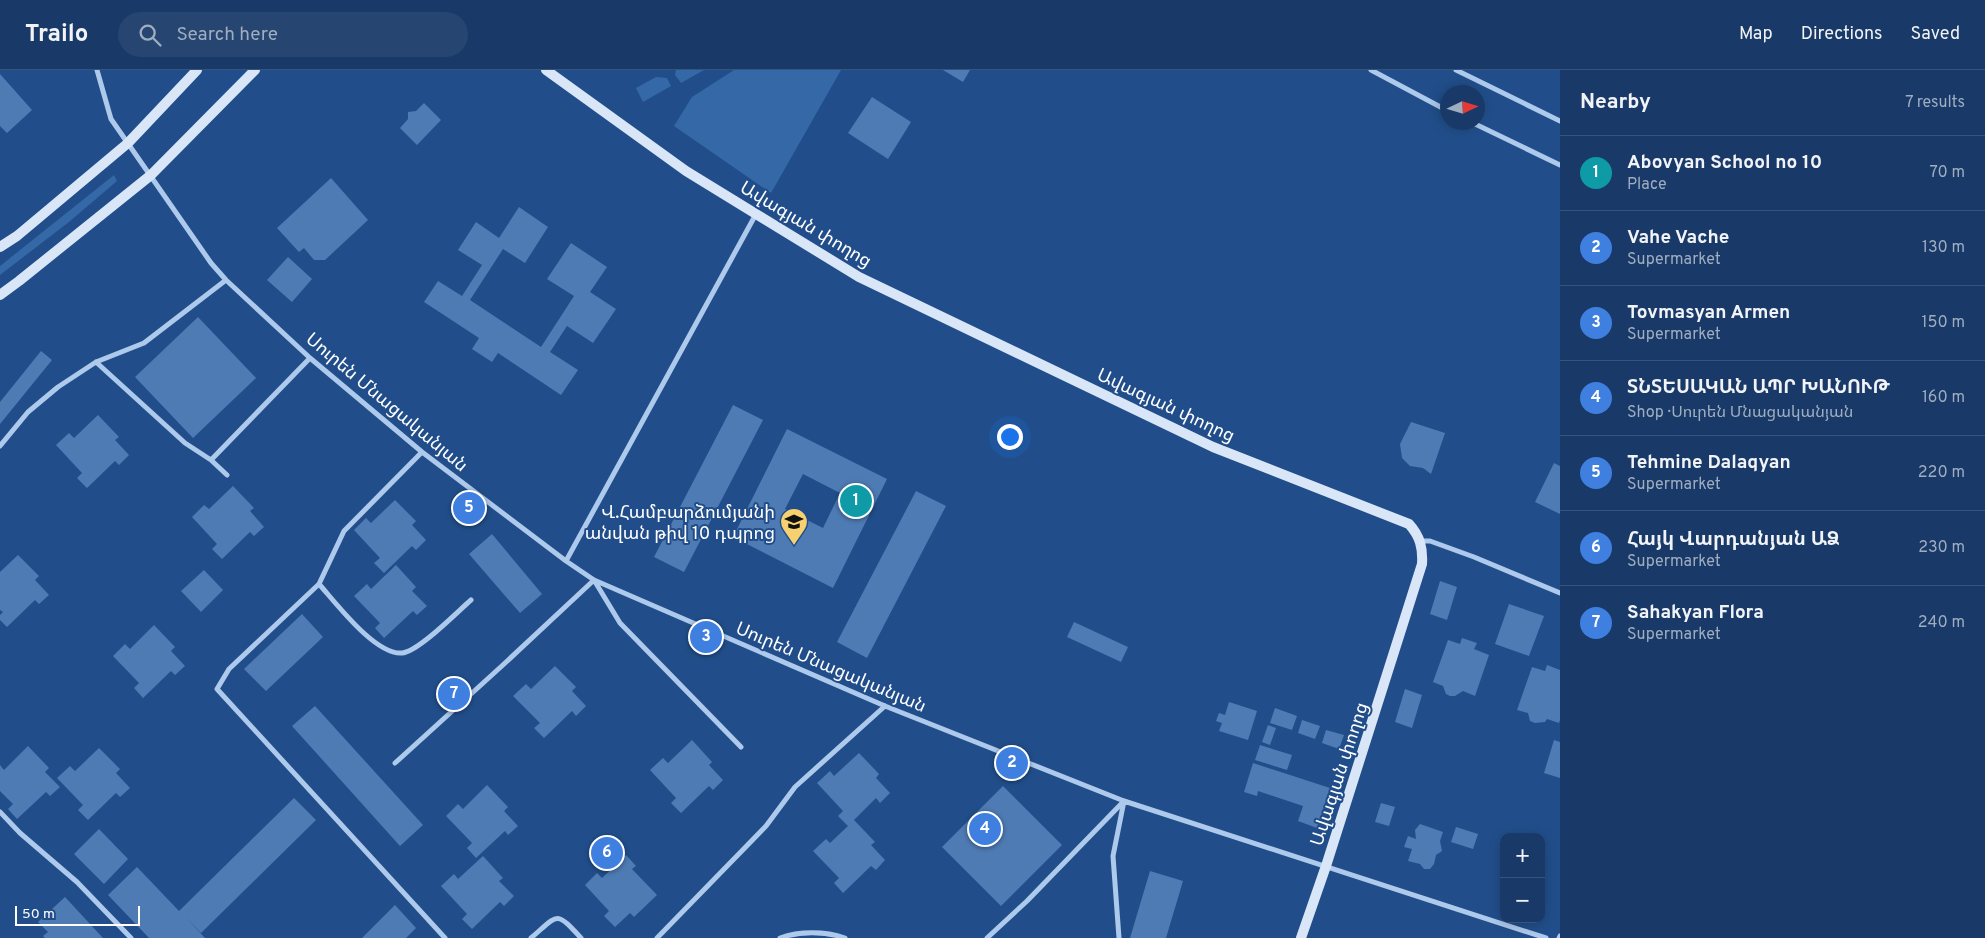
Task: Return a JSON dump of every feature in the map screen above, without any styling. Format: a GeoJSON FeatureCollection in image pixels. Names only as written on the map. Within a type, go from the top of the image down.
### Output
{"type":"FeatureCollection","features":[{"type":"Feature","properties":{"kind":"street","name":"Սուրեն Մնացականյան"},"geometry":{"type":"LineString","coordinates":[[97,70],[112,119],[211,263],[226,280],[310,358],[422,452],[594,580],[885,706],[1124,801],[1546,938]]}},
{"type":"Feature","properties":{"kind":"street"},"geometry":{"type":"LineString","coordinates":[[0,247],[17,236],[128,142],[197,70]]}},
{"type":"Feature","properties":{"kind":"street"},"geometry":{"type":"LineString","coordinates":[[0,295],[151,175],[255,70]]}},
{"type":"Feature","properties":{"kind":"street","name":"Ավագյան փողոց"},"geometry":{"type":"LineString","coordinates":[[546,70],[686,170],[859,277],[1213,447],[1409,524],[1416,532],[1420,540],[1422,564],[1326,866],[1301,938]]}},
{"type":"Feature","properties":{"kind":"street"},"geometry":{"type":"LineString","coordinates":[[1372,70],[1440,107]]}},
{"type":"Feature","properties":{"kind":"street"},"geometry":{"type":"LineString","coordinates":[[1456,70],[1560,121]]}},
{"type":"Feature","properties":{"kind":"street"},"geometry":{"type":"LineString","coordinates":[[1485,128],[1560,165]]}},
{"type":"Feature","properties":{"kind":"street"},"geometry":{"type":"LineString","coordinates":[[566,561],[756,214]]}},
{"type":"Feature","properties":{"kind":"street"},"geometry":{"type":"LineString","coordinates":[[0,446],[28,412],[58,387],[96,362],[144,343],[226,280]]}},
{"type":"Feature","properties":{"kind":"street"},"geometry":{"type":"LineString","coordinates":[[211,460],[310,358]]}},
{"type":"Feature","properties":{"kind":"street"},"geometry":{"type":"LineString","coordinates":[[96,362],[185,443],[211,460],[227,475]]}},
{"type":"Feature","properties":{"kind":"street"},"geometry":{"type":"LineString","coordinates":[[422,452],[344,531],[319,584],[230,669],[217,689],[445,938]]}},
{"type":"Feature","properties":{"kind":"street"},"geometry":{"type":"LineString","coordinates":[[1420,540],[1430,541],[1474,557],[1560,593]]}},
{"type":"Feature","properties":{"kind":"street"},"geometry":{"type":"LineString","coordinates":[[395,763],[594,580],[620,623],[741,747]]}},
{"type":"Feature","properties":{"kind":"street"},"geometry":{"type":"LineString","coordinates":[[319,584],[355,626],[387,651],[402,653],[415,648],[470,600]]}},
{"type":"Feature","properties":{"kind":"street"},"geometry":{"type":"LineString","coordinates":[[657,938],[766,826],[795,788],[885,706]]}},
{"type":"Feature","properties":{"kind":"street"},"geometry":{"type":"LineString","coordinates":[[987,938],[1027,901],[1124,801]]}},
{"type":"Feature","properties":{"kind":"street"},"geometry":{"type":"LineString","coordinates":[[1119,938],[1113,856],[1124,801]]}},
{"type":"Feature","properties":{"kind":"street"},"geometry":{"type":"LineString","coordinates":[[0,812],[20,833],[78,882],[132,938]]}},
{"type":"Feature","properties":{"kind":"street"},"geometry":{"type":"LineString","coordinates":[[531,938],[558,917],[564,920],[581,938]]}},
{"type":"Feature","properties":{"kind":"street"},"geometry":{"type":"LineString","coordinates":[[780,938],[792,934],[834,934],[845,938]]}},
{"type":"Feature","properties":{"kind":"shaded area"},"geometry":{"type":"Polygon","coordinates":[[[676,70],[704,70],[681,83],[675,75],[676,70]]]}},
{"type":"Feature","properties":{"kind":"shaded area"},"geometry":{"type":"Polygon","coordinates":[[[734,70],[841,70],[771,193],[674,126],[692,97],[734,70]]]}},
{"type":"Feature","properties":{"kind":"shaded area"},"geometry":{"type":"Polygon","coordinates":[[[656,77],[667,78],[671,86],[643,102],[636,88],[656,77]]]}},
{"type":"Feature","properties":{"kind":"shaded area"},"geometry":{"type":"Polygon","coordinates":[[[114,175],[117,181],[69,222],[0,275],[0,266],[114,175]]]}},
{"type":"Feature","properties":{"kind":"building"},"geometry":{"type":"Polygon","coordinates":[[[943,70],[970,70],[963,82],[943,70]]]}},
{"type":"Feature","properties":{"kind":"building"},"geometry":{"type":"Polygon","coordinates":[[[0,74],[32,110],[7,133],[0,126],[0,74]]]}},
{"type":"Feature","properties":{"kind":"building"},"geometry":{"type":"Polygon","coordinates":[[[872,97],[911,122],[888,159],[848,133],[872,97]]]}},
{"type":"Feature","properties":{"kind":"building"},"geometry":{"type":"Polygon","coordinates":[[[424,103],[441,120],[417,145],[400,128],[408,119],[408,112],[416,111],[424,103]]]}},
{"type":"Feature","properties":{"kind":"building"},"geometry":{"type":"Polygon","coordinates":[[[331,178],[368,220],[325,260],[314,260],[304,248],[299,252],[277,228],[331,178]]]}},
{"type":"Feature","properties":{"kind":"building"},"geometry":{"type":"Polygon","coordinates":[[[519,207],[548,227],[525,263],[503,249],[470,300],[541,347],[574,296],[547,279],[571,243],[607,267],[590,292],[616,309],[593,343],[567,326],[550,352],[578,370],[561,395],[498,353],[492,362],[472,349],[479,338],[424,302],[438,281],[462,296],[482,265],[458,250],[476,222],[499,238],[519,207]]]}},
{"type":"Feature","properties":{"kind":"building"},"geometry":{"type":"Polygon","coordinates":[[[288,257],[312,279],[292,302],[267,280],[288,257]]]}},
{"type":"Feature","properties":{"kind":"building"},"geometry":{"type":"Polygon","coordinates":[[[198,317],[256,378],[193,438],[135,377],[198,317]]]}},
{"type":"Feature","properties":{"kind":"building"},"geometry":{"type":"Polygon","coordinates":[[[41,351],[52,360],[0,424],[0,402],[41,351]]]}},
{"type":"Feature","properties":{"kind":"building"},"geometry":{"type":"Polygon","coordinates":[[[733,405],[763,420],[684,572],[654,557],[733,405]]]}},
{"type":"Feature","properties":{"kind":"building"},"geometry":{"type":"Polygon","coordinates":[[[98,415],[119,437],[115,440],[129,455],[119,465],[115,461],[87,488],[77,478],[82,473],[56,445],[69,433],[74,438],[98,415]]]}},
{"type":"Feature","properties":{"kind":"building"},"geometry":{"type":"Polygon","coordinates":[[[1411,422],[1445,433],[1431,474],[1423,468],[1410,466],[1402,458],[1400,444],[1411,422]]]}},
{"type":"Feature","properties":{"kind":"building"},"geometry":{"type":"Polygon","coordinates":[[[787,429],[887,479],[833,588],[733,537],[787,429]],[[803,474],[785,509],[823,528],[840,493],[803,474]]]}},
{"type":"Feature","properties":{"kind":"building"},"geometry":{"type":"Polygon","coordinates":[[[1554,463],[1560,466],[1560,514],[1535,502],[1554,463]]]}},
{"type":"Feature","properties":{"kind":"building"},"geometry":{"type":"Polygon","coordinates":[[[233,486],[254,508],[250,511],[264,527],[254,536],[250,532],[222,559],[212,549],[217,544],[192,517],[204,505],[209,509],[233,486]]]}},
{"type":"Feature","properties":{"kind":"building"},"geometry":{"type":"Polygon","coordinates":[[[916,491],[946,506],[867,658],[837,642],[916,491]]]}},
{"type":"Feature","properties":{"kind":"building"},"geometry":{"type":"Polygon","coordinates":[[[395,500],[416,521],[412,525],[426,540],[416,550],[412,546],[384,573],[374,563],[380,558],[354,530],[366,518],[371,523],[395,500]]]}},
{"type":"Feature","properties":{"kind":"building"},"geometry":{"type":"Polygon","coordinates":[[[492,534],[542,594],[520,613],[469,554],[492,534]]]}},
{"type":"Feature","properties":{"kind":"building"},"geometry":{"type":"Polygon","coordinates":[[[18,555],[39,576],[35,580],[49,595],[39,604],[35,600],[7,627],[0,620],[0,615],[3,612],[0,610],[0,572],[18,555]]]}},
{"type":"Feature","properties":{"kind":"building"},"geometry":{"type":"Polygon","coordinates":[[[396,565],[416,587],[412,591],[427,606],[417,615],[413,611],[384,638],[375,628],[380,623],[354,596],[367,584],[371,589],[396,565]]]}},
{"type":"Feature","properties":{"kind":"building"},"geometry":{"type":"Polygon","coordinates":[[[204,570],[223,590],[201,612],[181,591],[204,570]]]}},
{"type":"Feature","properties":{"kind":"building"},"geometry":{"type":"Polygon","coordinates":[[[1440,581],[1457,587],[1447,620],[1430,614],[1440,581]]]}},
{"type":"Feature","properties":{"kind":"building"},"geometry":{"type":"Polygon","coordinates":[[[1509,604],[1544,616],[1529,656],[1495,644],[1509,604]]]}},
{"type":"Feature","properties":{"kind":"building"},"geometry":{"type":"Polygon","coordinates":[[[302,614],[323,637],[266,691],[244,669],[302,614]]]}},
{"type":"Feature","properties":{"kind":"building"},"geometry":{"type":"Polygon","coordinates":[[[1074,622],[1128,647],[1121,662],[1067,637],[1074,622]]]}},
{"type":"Feature","properties":{"kind":"building"},"geometry":{"type":"Polygon","coordinates":[[[154,625],[175,647],[171,651],[185,666],[175,675],[171,671],[143,698],[134,688],[139,683],[113,656],[125,644],[130,649],[154,625]]]}},
{"type":"Feature","properties":{"kind":"building"},"geometry":{"type":"Polygon","coordinates":[[[1462,638],[1477,643],[1474,649],[1489,655],[1475,696],[1463,691],[1455,696],[1450,696],[1446,694],[1443,686],[1433,682],[1448,640],[1460,644],[1462,638]]]}},
{"type":"Feature","properties":{"kind":"building"},"geometry":{"type":"Polygon","coordinates":[[[1547,665],[1560,670],[1560,720],[1559,723],[1547,719],[1545,722],[1535,723],[1530,721],[1528,713],[1517,710],[1532,667],[1545,671],[1547,665]]]}},
{"type":"Feature","properties":{"kind":"building"},"geometry":{"type":"Polygon","coordinates":[[[555,666],[576,687],[572,691],[586,706],[576,716],[572,711],[544,738],[534,728],[540,723],[513,696],[526,684],[531,689],[555,666]]]}},
{"type":"Feature","properties":{"kind":"building"},"geometry":{"type":"Polygon","coordinates":[[[1405,689],[1422,695],[1412,728],[1395,722],[1405,689]]]}},
{"type":"Feature","properties":{"kind":"building"},"geometry":{"type":"Polygon","coordinates":[[[1229,702],[1257,711],[1248,740],[1219,731],[1222,723],[1216,721],[1219,713],[1225,715],[1229,702]]]}},
{"type":"Feature","properties":{"kind":"building"},"geometry":{"type":"Polygon","coordinates":[[[315,706],[423,825],[400,846],[292,726],[315,706]]]}},
{"type":"Feature","properties":{"kind":"building"},"geometry":{"type":"Polygon","coordinates":[[[1275,708],[1297,716],[1292,730],[1270,723],[1275,708]]]}},
{"type":"Feature","properties":{"kind":"building"},"geometry":{"type":"Polygon","coordinates":[[[1302,720],[1320,726],[1315,739],[1298,733],[1302,720]]]}},
{"type":"Feature","properties":{"kind":"building"},"geometry":{"type":"Polygon","coordinates":[[[1268,725],[1276,728],[1270,745],[1262,742],[1268,725]]]}},
{"type":"Feature","properties":{"kind":"building"},"geometry":{"type":"Polygon","coordinates":[[[1326,730],[1344,735],[1339,749],[1322,743],[1326,730]]]}},
{"type":"Feature","properties":{"kind":"building"},"geometry":{"type":"Polygon","coordinates":[[[692,740],[712,762],[709,765],[723,780],[713,790],[709,786],[681,813],[671,803],[676,798],[650,770],[663,758],[668,763],[692,740]]]}},
{"type":"Feature","properties":{"kind":"building"},"geometry":{"type":"Polygon","coordinates":[[[1554,740],[1560,742],[1560,778],[1544,773],[1554,740]]]}},
{"type":"Feature","properties":{"kind":"building"},"geometry":{"type":"Polygon","coordinates":[[[1260,745],[1292,755],[1287,770],[1255,760],[1260,745]]]}},
{"type":"Feature","properties":{"kind":"building"},"geometry":{"type":"Polygon","coordinates":[[[28,746],[49,768],[45,772],[60,787],[50,796],[46,792],[17,819],[8,809],[13,804],[0,791],[0,765],[4,770],[28,746]]]}},
{"type":"Feature","properties":{"kind":"building"},"geometry":{"type":"Polygon","coordinates":[[[99,748],[120,769],[116,773],[130,788],[120,797],[116,793],[88,820],[78,810],[83,805],[57,778],[70,766],[75,771],[99,748]]]}},
{"type":"Feature","properties":{"kind":"building"},"geometry":{"type":"Polygon","coordinates":[[[859,753],[879,774],[876,778],[890,793],[880,803],[876,798],[854,820],[875,842],[871,845],[885,860],[876,870],[871,866],[843,893],[834,883],[839,878],[813,851],[826,839],[830,843],[848,826],[838,816],[843,811],[817,783],[830,771],[834,776],[859,753]]]}},
{"type":"Feature","properties":{"kind":"building"},"geometry":{"type":"Polygon","coordinates":[[[1253,763],[1330,788],[1317,828],[1298,821],[1303,806],[1258,791],[1257,796],[1244,792],[1253,763]]]}},
{"type":"Feature","properties":{"kind":"building"},"geometry":{"type":"Polygon","coordinates":[[[487,785],[508,807],[504,811],[518,826],[508,835],[505,831],[476,858],[467,848],[472,843],[446,816],[458,804],[463,809],[487,785]]]}},
{"type":"Feature","properties":{"kind":"building"},"geometry":{"type":"Polygon","coordinates":[[[1003,786],[1062,845],[1001,906],[942,847],[1003,786]]]}},
{"type":"Feature","properties":{"kind":"building"},"geometry":{"type":"Polygon","coordinates":[[[294,798],[316,820],[201,933],[185,916],[205,938],[149,938],[108,895],[137,867],[179,911],[294,798]]]}},
{"type":"Feature","properties":{"kind":"building"},"geometry":{"type":"Polygon","coordinates":[[[1381,803],[1395,807],[1389,826],[1375,822],[1381,803]]]}},
{"type":"Feature","properties":{"kind":"building"},"geometry":{"type":"Polygon","coordinates":[[[1420,824],[1443,832],[1440,841],[1442,851],[1436,855],[1434,864],[1430,869],[1424,869],[1420,864],[1408,861],[1412,849],[1404,847],[1408,836],[1416,839],[1415,830],[1420,824]]]}},
{"type":"Feature","properties":{"kind":"building"},"geometry":{"type":"Polygon","coordinates":[[[1456,827],[1478,834],[1473,849],[1451,842],[1456,827]]]}},
{"type":"Feature","properties":{"kind":"building"},"geometry":{"type":"Polygon","coordinates":[[[99,829],[128,859],[104,884],[74,854],[99,829]]]}},
{"type":"Feature","properties":{"kind":"building"},"geometry":{"type":"Polygon","coordinates":[[[626,855],[636,866],[632,869],[657,895],[634,917],[630,913],[615,927],[604,916],[609,911],[585,885],[597,873],[602,878],[626,855]]]}},
{"type":"Feature","properties":{"kind":"building"},"geometry":{"type":"Polygon","coordinates":[[[483,856],[503,878],[499,881],[514,896],[504,906],[500,902],[472,929],[462,919],[467,914],[441,886],[454,874],[458,879],[483,856]]]}},
{"type":"Feature","properties":{"kind":"building"},"geometry":{"type":"Polygon","coordinates":[[[1150,871],[1183,881],[1166,938],[1130,938],[1150,871]]]}},
{"type":"Feature","properties":{"kind":"building"},"geometry":{"type":"Polygon","coordinates":[[[65,897],[103,938],[45,938],[43,936],[48,932],[38,922],[65,897]]]}},
{"type":"Feature","properties":{"kind":"building"},"geometry":{"type":"Polygon","coordinates":[[[395,905],[416,928],[406,938],[362,938],[395,905]]]}},
{"type":"Feature","properties":{"kind":"place","name":"Abovyan School no 10"},"geometry":{"type":"Point","coordinates":[856,501]}},
{"type":"Feature","properties":{"kind":"place","name":"Tehmine Dalaqyan"},"geometry":{"type":"Point","coordinates":[469,508]}},
{"type":"Feature","properties":{"kind":"place","name":"Վ.Համբարձումյանի անվան թիվ 10 դպրոց"},"geometry":{"type":"Point","coordinates":[794,546]}},
{"type":"Feature","properties":{"kind":"place","name":"Tovmasyan Armen"},"geometry":{"type":"Point","coordinates":[706,637]}},
{"type":"Feature","properties":{"kind":"place","name":"Sahakyan Flora"},"geometry":{"type":"Point","coordinates":[454,694]}},
{"type":"Feature","properties":{"kind":"place","name":"Vahe Vache"},"geometry":{"type":"Point","coordinates":[1012,763]}},
{"type":"Feature","properties":{"kind":"place","name":"ՏՆՏԵՍԱԿԱՆ ԱՊՐ ԽԱՆՈՒԹ"},"geometry":{"type":"Point","coordinates":[985,829]}},
{"type":"Feature","properties":{"kind":"place","name":"Հայկ Վարդանյան ԱՁ"},"geometry":{"type":"Point","coordinates":[607,853]}}]}
